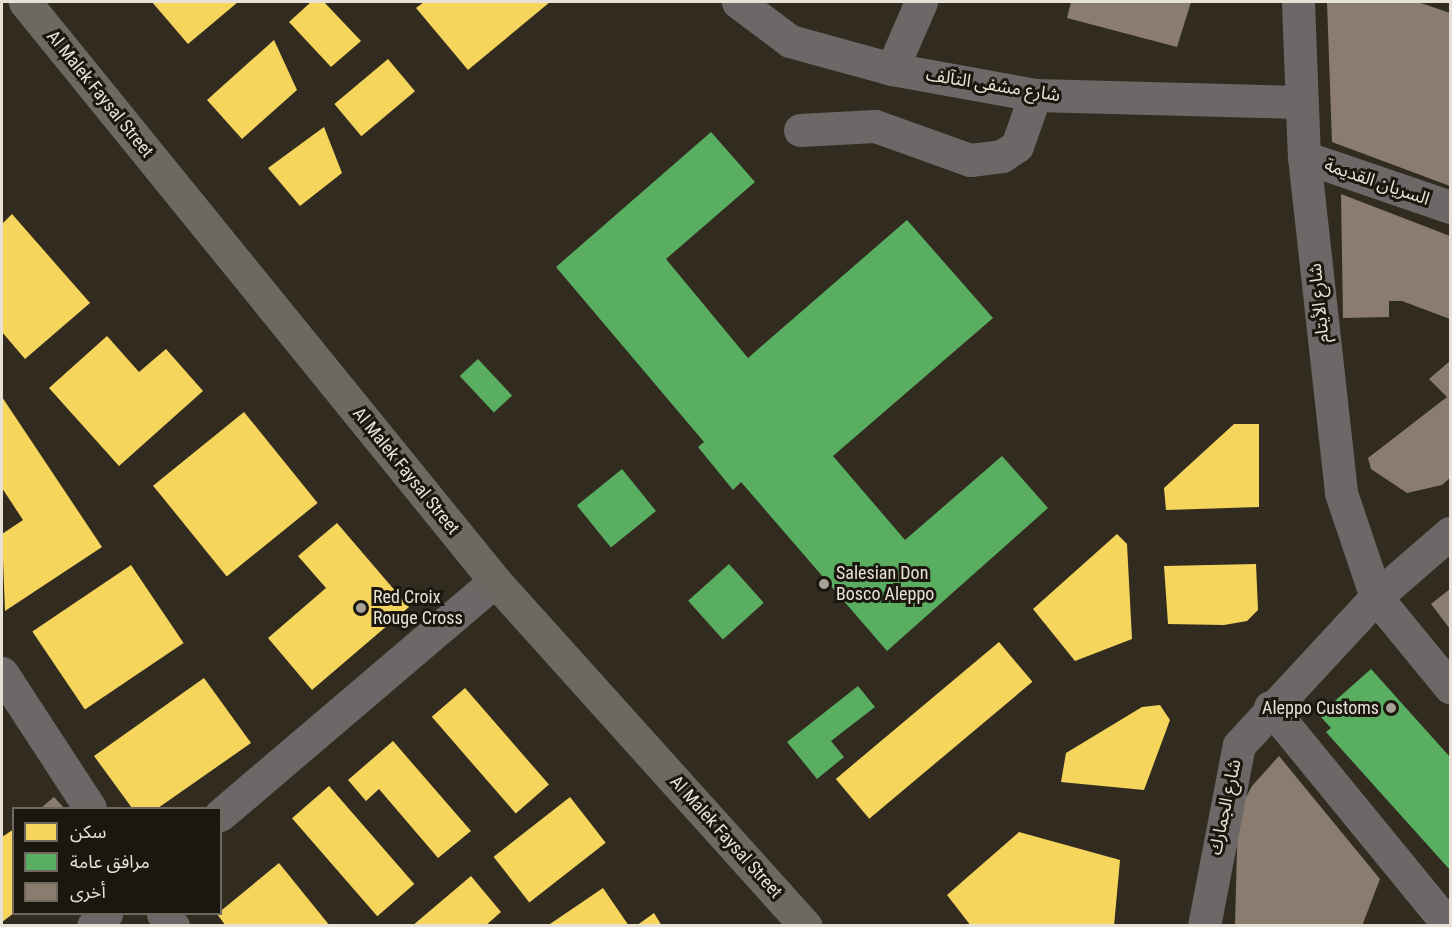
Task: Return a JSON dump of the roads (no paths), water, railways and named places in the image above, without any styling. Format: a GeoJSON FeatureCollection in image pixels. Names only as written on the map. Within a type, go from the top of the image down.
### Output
{"type":"FeatureCollection","features":[{"type":"Feature","properties":{"kind":"main road","name":"Al Malek Faysal Street"},"geometry":{"type":"LineString","coordinates":[[25,2],[495,581],[806,926]]}},
{"type":"Feature","properties":{"kind":"street","name":"شارع مشفى التآلف"},"geometry":{"type":"LineString","coordinates":[[738,2],[790,41],[892,69],[1035,95],[1301,102]]}},
{"type":"Feature","properties":{"kind":"street"},"geometry":{"type":"LineString","coordinates":[[892,69],[921,2]]}},
{"type":"Feature","properties":{"kind":"street","name":"شارع الأيتام"},"geometry":{"type":"LineString","coordinates":[[1298,2],[1304,157],[1335,457],[1350,529],[1376,597],[1450,687]]}},
{"type":"Feature","properties":{"kind":"street"},"geometry":{"type":"LineString","coordinates":[[800,130],[875,126],[970,160],[1002,156],[1017,146],[1035,95]]}},
{"type":"Feature","properties":{"kind":"street","name":"السريان القديمة"},"geometry":{"type":"LineString","coordinates":[[1304,157],[1450,207]]}},
{"type":"Feature","properties":{"kind":"street","name":"شارع الجمارك"},"geometry":{"type":"LineString","coordinates":[[1204,926],[1239,745],[1270,707],[1376,597],[1450,533]]}},
{"type":"Feature","properties":{"kind":"street"},"geometry":{"type":"LineString","coordinates":[[222,813],[495,581]]}},
{"type":"Feature","properties":{"kind":"street"},"geometry":{"type":"LineString","coordinates":[[2,673],[89,807]]}},
{"type":"Feature","properties":{"kind":"street"},"geometry":{"type":"LineString","coordinates":[[1270,707],[1449,926]]}},
{"type":"Feature","properties":{"kind":"street"},"geometry":{"type":"LineString","coordinates":[[93,926],[105,915]]}},
{"type":"Feature","properties":{"kind":"place","name":"Salesian Don Bosco Aleppo"},"geometry":{"type":"Point","coordinates":[824,584]}},
{"type":"Feature","properties":{"kind":"place","name":"Red Croix Rouge Cross"},"geometry":{"type":"Point","coordinates":[361,608]}},
{"type":"Feature","properties":{"kind":"place","name":"Aleppo Customs"},"geometry":{"type":"Point","coordinates":[1391,708]}}]}
